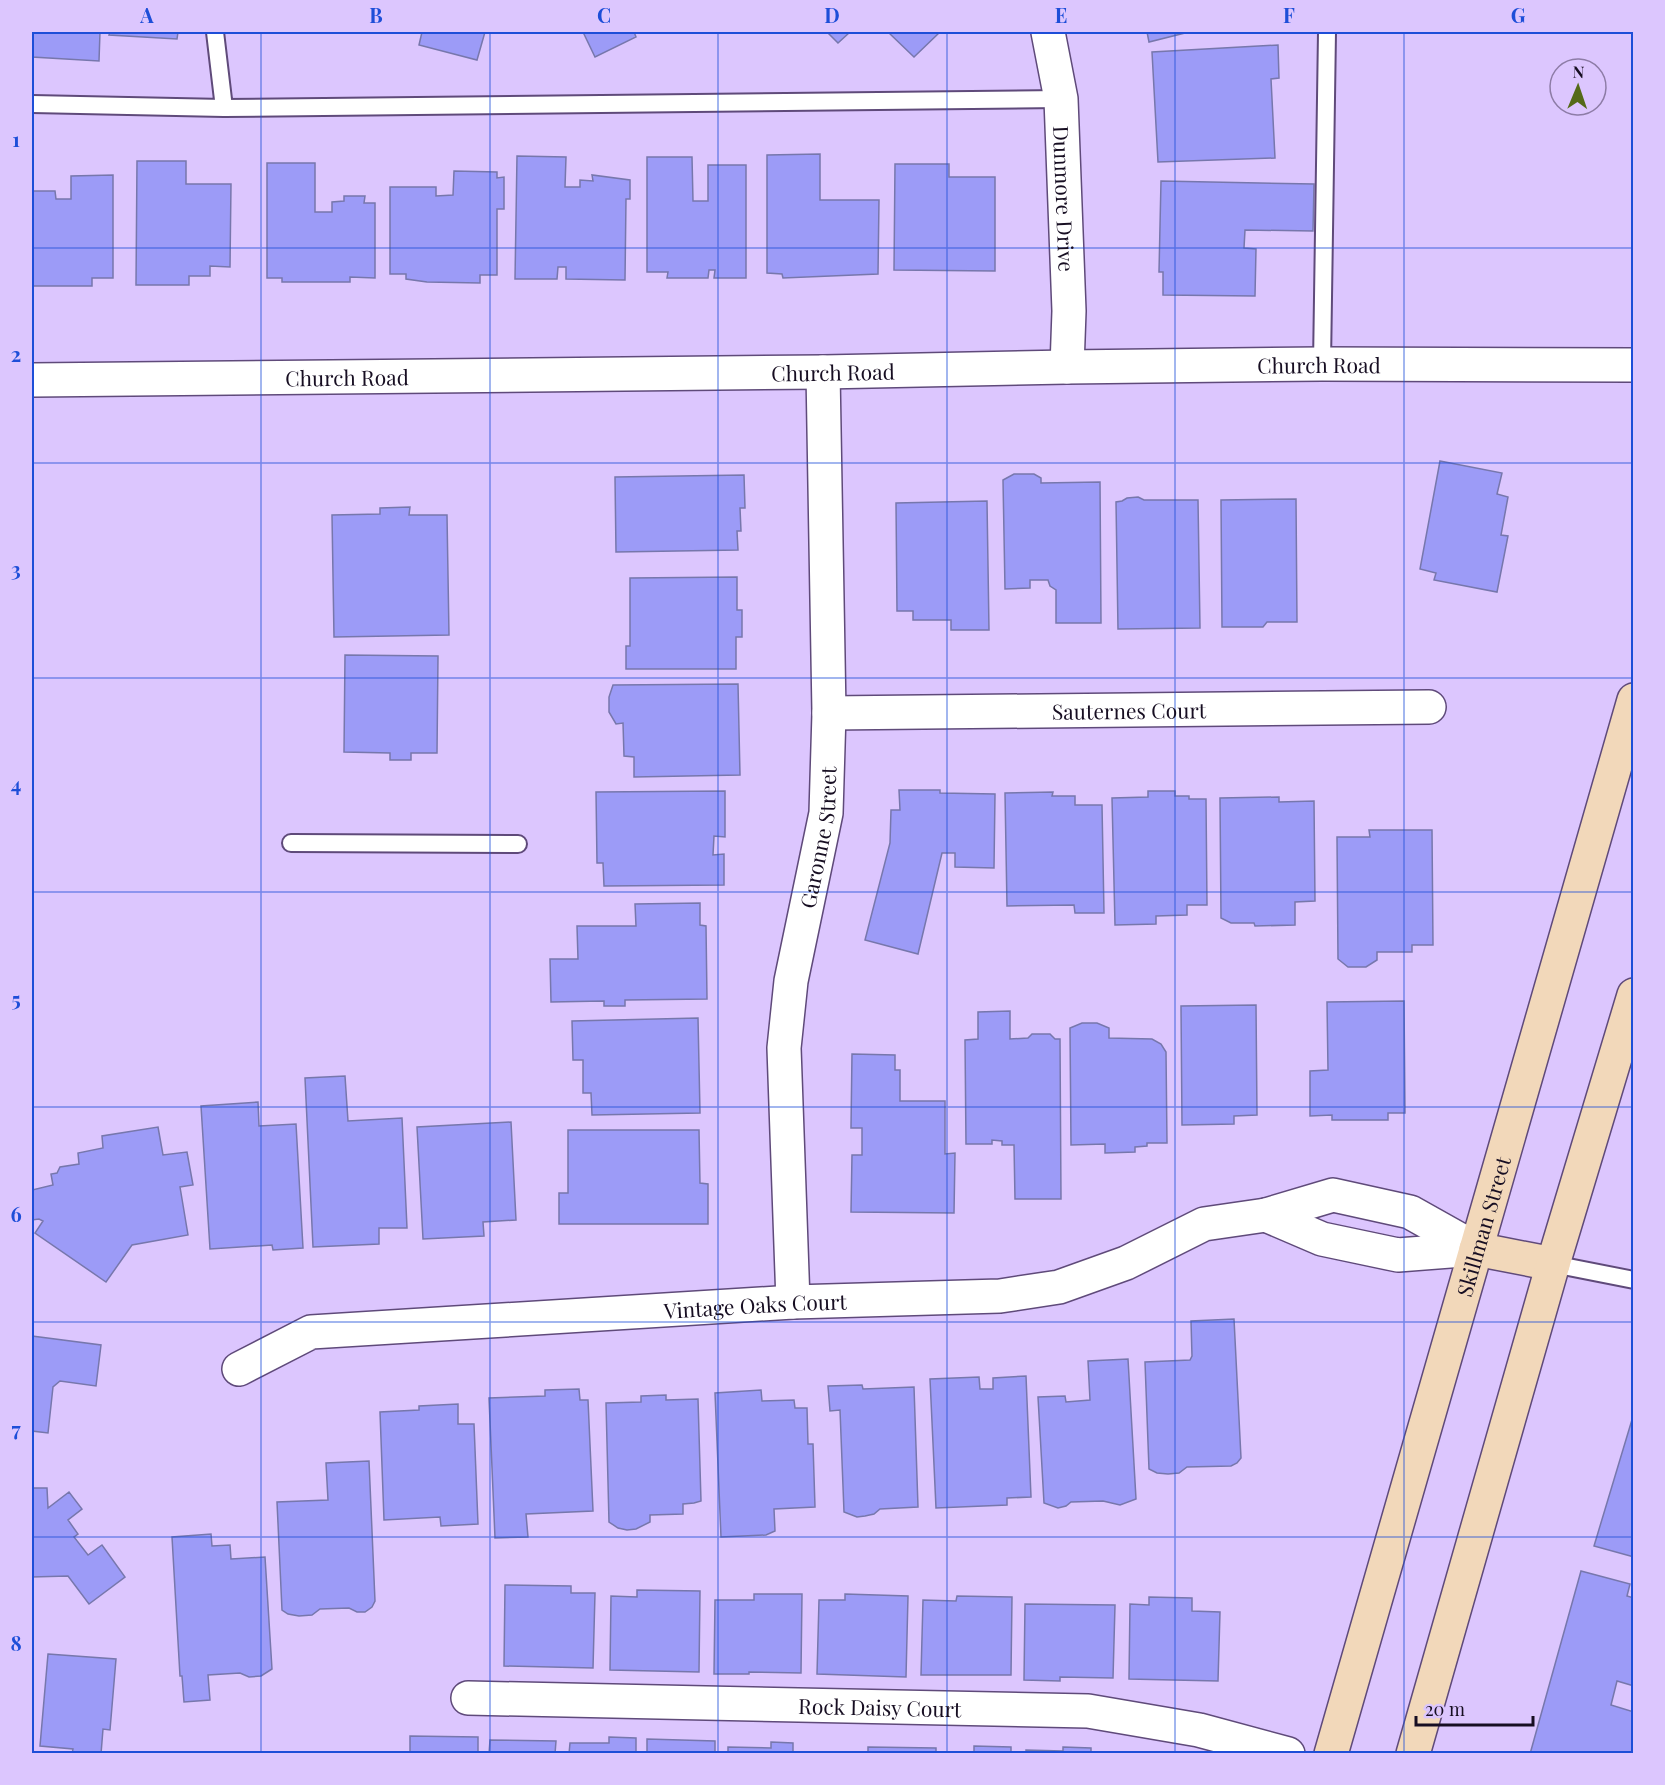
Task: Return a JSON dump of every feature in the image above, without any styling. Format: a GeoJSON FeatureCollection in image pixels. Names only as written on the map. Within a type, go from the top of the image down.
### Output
{"type":"FeatureCollection","features":[{"type":"Feature","properties":{"kind":"main road","name":"Skillman Street"},"geometry":{"type":"LineString","coordinates":[[1331,1754],[1634,700]]}},
{"type":"Feature","properties":{"kind":"main road"},"geometry":{"type":"LineString","coordinates":[[1413,1754],[1553,1264],[1634,995]]}},
{"type":"Feature","properties":{"kind":"main road"},"geometry":{"type":"LineString","coordinates":[[1476,1249],[1553,1264]]}},
{"type":"Feature","properties":{"kind":"street","name":"Dunmore Drive"},"geometry":{"type":"LineString","coordinates":[[1048,32],[1061,99],[1069,311],[1067,367]]}},
{"type":"Feature","properties":{"kind":"street","name":"Church Road"},"geometry":{"type":"LineString","coordinates":[[32,380],[823,372],[1322,364],[1634,366]]}},
{"type":"Feature","properties":{"kind":"street","name":"Garonne Street"},"geometry":{"type":"LineString","coordinates":[[793,1302],[784,1048],[790,981],[826,813],[829,713],[823,372]]}},
{"type":"Feature","properties":{"kind":"street","name":"Sauternes Court"},"geometry":{"type":"LineString","coordinates":[[829,713],[1430,707]]}},
{"type":"Feature","properties":{"kind":"street","name":"Vintage Oaks Court"},"geometry":{"type":"LineString","coordinates":[[239,1369],[311,1332],[793,1302],[1000,1296],[1059,1287],[1126,1263],[1204,1224],[1266,1215],[1333,1195],[1410,1212],[1476,1249]]}},
{"type":"Feature","properties":{"kind":"street"},"geometry":{"type":"LineString","coordinates":[[1266,1215],[1322,1239],[1398,1255],[1476,1249]]}},
{"type":"Feature","properties":{"kind":"street","name":"Rock Daisy Court"},"geometry":{"type":"LineString","coordinates":[[468,1698],[1088,1712],[1199,1730],[1288,1754]]}},
{"type":"Feature","properties":{"kind":"lane"},"geometry":{"type":"LineString","coordinates":[[215,32],[224,108]]}},
{"type":"Feature","properties":{"kind":"lane"},"geometry":{"type":"LineString","coordinates":[[1322,364],[1327,32]]}},
{"type":"Feature","properties":{"kind":"lane"},"geometry":{"type":"LineString","coordinates":[[32,104],[224,108],[1061,99]]}},
{"type":"Feature","properties":{"kind":"lane"},"geometry":{"type":"LineString","coordinates":[[291,843],[518,844]]}},
{"type":"Feature","properties":{"kind":"lane"},"geometry":{"type":"LineString","coordinates":[[1553,1264],[1634,1280]]}},
{"type":"Feature","properties":{"kind":"building"},"geometry":{"type":"Polygon","coordinates":[[[32,32],[100,32],[99,61],[32,57],[32,32]]]}},
{"type":"Feature","properties":{"kind":"building"},"geometry":{"type":"Polygon","coordinates":[[[110,32],[178,32],[177,39],[109,35],[110,32]]]}},
{"type":"Feature","properties":{"kind":"building"},"geometry":{"type":"Polygon","coordinates":[[[422,32],[485,32],[477,60],[419,45],[422,32]]]}},
{"type":"Feature","properties":{"kind":"building"},"geometry":{"type":"Polygon","coordinates":[[[583,32],[634,32],[636,37],[595,57],[583,32]]]}},
{"type":"Feature","properties":{"kind":"building"},"geometry":{"type":"Polygon","coordinates":[[[827,32],[850,32],[838,43],[827,32]]]}},
{"type":"Feature","properties":{"kind":"building"},"geometry":{"type":"Polygon","coordinates":[[[888,32],[940,32],[914,57],[888,32]]]}},
{"type":"Feature","properties":{"kind":"building"},"geometry":{"type":"Polygon","coordinates":[[[1147,32],[1189,32],[1149,42],[1147,32]]]}},
{"type":"Feature","properties":{"kind":"building"},"geometry":{"type":"Polygon","coordinates":[[[1278,45],[1279,78],[1271,79],[1275,158],[1158,162],[1152,52],[1278,45]]]}},
{"type":"Feature","properties":{"kind":"building"},"geometry":{"type":"Polygon","coordinates":[[[820,154],[820,200],[879,200],[878,274],[783,278],[782,274],[767,273],[767,155],[820,154]]]}},
{"type":"Feature","properties":{"kind":"building"},"geometry":{"type":"Polygon","coordinates":[[[517,156],[566,157],[565,187],[580,187],[580,180],[593,181],[592,175],[630,180],[630,199],[626,199],[625,280],[566,279],[566,267],[558,267],[557,279],[515,279],[517,156]]]}},
{"type":"Feature","properties":{"kind":"building"},"geometry":{"type":"Polygon","coordinates":[[[647,157],[692,157],[693,201],[708,201],[708,165],[746,165],[746,278],[714,278],[715,270],[709,270],[708,278],[667,278],[668,272],[647,272],[647,157]]]}},
{"type":"Feature","properties":{"kind":"building"},"geometry":{"type":"Polygon","coordinates":[[[137,161],[186,161],[186,184],[231,184],[230,267],[210,266],[210,276],[189,276],[189,285],[136,285],[137,161]]]}},
{"type":"Feature","properties":{"kind":"building"},"geometry":{"type":"Polygon","coordinates":[[[267,163],[315,163],[315,212],[332,212],[332,202],[344,201],[344,196],[365,196],[364,203],[375,203],[375,278],[350,277],[350,282],[282,282],[282,278],[267,278],[267,163]]]}},
{"type":"Feature","properties":{"kind":"building"},"geometry":{"type":"Polygon","coordinates":[[[895,164],[949,164],[949,177],[995,177],[995,271],[894,270],[895,164]]]}},
{"type":"Feature","properties":{"kind":"building"},"geometry":{"type":"Polygon","coordinates":[[[454,171],[497,172],[497,178],[504,177],[504,209],[497,209],[497,275],[480,275],[480,283],[427,282],[406,279],[406,274],[390,274],[390,187],[436,187],[436,196],[453,195],[454,171]]]}},
{"type":"Feature","properties":{"kind":"building"},"geometry":{"type":"Polygon","coordinates":[[[113,175],[113,278],[92,278],[92,286],[32,286],[32,191],[55,191],[56,199],[71,199],[71,176],[113,175]]]}},
{"type":"Feature","properties":{"kind":"building"},"geometry":{"type":"Polygon","coordinates":[[[1161,181],[1314,184],[1313,231],[1245,230],[1244,248],[1256,249],[1255,296],[1163,295],[1163,272],[1159,272],[1161,181]]]}},
{"type":"Feature","properties":{"kind":"building"},"geometry":{"type":"Polygon","coordinates":[[[1440,461],[1502,473],[1497,494],[1508,497],[1501,535],[1508,536],[1497,592],[1434,580],[1436,573],[1420,569],[1440,461]]]}},
{"type":"Feature","properties":{"kind":"building"},"geometry":{"type":"Polygon","coordinates":[[[1014,474],[1034,474],[1041,478],[1041,483],[1100,482],[1101,623],[1056,623],[1056,590],[1050,586],[1048,580],[1030,580],[1030,588],[1005,589],[1003,480],[1014,474]]]}},
{"type":"Feature","properties":{"kind":"building"},"geometry":{"type":"Polygon","coordinates":[[[744,475],[745,508],[740,508],[741,531],[737,531],[738,550],[616,552],[615,477],[744,475]]]}},
{"type":"Feature","properties":{"kind":"building"},"geometry":{"type":"Polygon","coordinates":[[[1138,497],[1144,500],[1198,500],[1200,628],[1118,629],[1116,502],[1138,497]]]}},
{"type":"Feature","properties":{"kind":"building"},"geometry":{"type":"Polygon","coordinates":[[[1296,499],[1297,622],[1267,622],[1263,627],[1222,627],[1221,500],[1296,499]]]}},
{"type":"Feature","properties":{"kind":"building"},"geometry":{"type":"Polygon","coordinates":[[[987,501],[989,630],[951,630],[951,620],[913,620],[913,611],[897,611],[896,503],[987,501]]]}},
{"type":"Feature","properties":{"kind":"building"},"geometry":{"type":"Polygon","coordinates":[[[410,507],[409,515],[447,515],[449,635],[334,637],[332,515],[380,514],[380,508],[410,507]]]}},
{"type":"Feature","properties":{"kind":"building"},"geometry":{"type":"Polygon","coordinates":[[[737,577],[737,610],[742,610],[742,637],[736,637],[736,669],[626,669],[626,646],[630,646],[630,578],[737,577]]]}},
{"type":"Feature","properties":{"kind":"building"},"geometry":{"type":"Polygon","coordinates":[[[345,655],[438,656],[437,753],[411,753],[411,760],[390,760],[390,753],[344,752],[345,655]]]}},
{"type":"Feature","properties":{"kind":"building"},"geometry":{"type":"Polygon","coordinates":[[[738,684],[740,775],[634,777],[634,757],[624,756],[623,723],[616,724],[609,712],[609,697],[613,685],[738,684]]]}},
{"type":"Feature","properties":{"kind":"building"},"geometry":{"type":"Polygon","coordinates":[[[899,790],[995,794],[994,868],[955,867],[955,853],[942,853],[918,954],[865,940],[890,843],[891,810],[900,810],[899,790]]]}},
{"type":"Feature","properties":{"kind":"building"},"geometry":{"type":"Polygon","coordinates":[[[725,791],[725,837],[714,836],[713,855],[724,854],[724,885],[604,886],[603,863],[597,863],[596,792],[725,791]]]}},
{"type":"Feature","properties":{"kind":"building"},"geometry":{"type":"Polygon","coordinates":[[[1148,791],[1175,791],[1175,796],[1206,799],[1207,905],[1187,905],[1187,915],[1156,916],[1156,924],[1115,925],[1112,798],[1148,797],[1148,791]]]}},
{"type":"Feature","properties":{"kind":"building"},"geometry":{"type":"Polygon","coordinates":[[[1053,792],[1052,796],[1075,796],[1075,805],[1102,805],[1104,913],[1075,913],[1074,905],[1007,906],[1005,793],[1053,792]]]}},
{"type":"Feature","properties":{"kind":"building"},"geometry":{"type":"Polygon","coordinates":[[[1279,797],[1279,802],[1314,801],[1315,901],[1295,902],[1295,925],[1255,926],[1254,923],[1231,923],[1221,918],[1220,798],[1279,797]]]}},
{"type":"Feature","properties":{"kind":"building"},"geometry":{"type":"Polygon","coordinates":[[[1369,830],[1432,830],[1433,945],[1412,945],[1412,952],[1377,952],[1377,960],[1366,967],[1348,967],[1338,959],[1337,837],[1370,837],[1369,830]]]}},
{"type":"Feature","properties":{"kind":"building"},"geometry":{"type":"Polygon","coordinates":[[[700,903],[700,925],[706,926],[707,999],[625,1000],[625,1006],[604,1006],[604,1001],[551,1002],[550,959],[578,959],[577,926],[636,926],[635,904],[700,903]]]}},
{"type":"Feature","properties":{"kind":"building"},"geometry":{"type":"Polygon","coordinates":[[[1404,1001],[1405,1113],[1388,1113],[1388,1120],[1332,1120],[1332,1115],[1310,1116],[1310,1071],[1328,1070],[1327,1002],[1404,1001]]]}},
{"type":"Feature","properties":{"kind":"building"},"geometry":{"type":"Polygon","coordinates":[[[1256,1005],[1257,1115],[1234,1116],[1234,1124],[1182,1125],[1181,1006],[1256,1005]]]}},
{"type":"Feature","properties":{"kind":"building"},"geometry":{"type":"Polygon","coordinates":[[[1010,1011],[1010,1039],[1028,1038],[1032,1034],[1050,1034],[1055,1039],[1060,1039],[1061,1199],[1015,1199],[1014,1145],[1002,1145],[1002,1141],[992,1140],[992,1144],[966,1144],[965,1040],[978,1039],[978,1012],[1010,1011]]]}},
{"type":"Feature","properties":{"kind":"building"},"geometry":{"type":"Polygon","coordinates":[[[698,1018],[700,1113],[592,1115],[591,1093],[583,1093],[583,1060],[573,1060],[572,1021],[698,1018]]]}},
{"type":"Feature","properties":{"kind":"building"},"geometry":{"type":"Polygon","coordinates":[[[1082,1023],[1097,1023],[1109,1028],[1109,1038],[1152,1039],[1161,1044],[1166,1052],[1167,1143],[1147,1143],[1147,1146],[1135,1147],[1135,1152],[1105,1153],[1105,1144],[1071,1145],[1070,1028],[1082,1023]]]}},
{"type":"Feature","properties":{"kind":"building"},"geometry":{"type":"Polygon","coordinates":[[[852,1054],[895,1055],[895,1070],[900,1070],[900,1101],[945,1101],[945,1154],[955,1153],[954,1213],[851,1212],[852,1155],[862,1155],[862,1128],[851,1128],[852,1054]]]}},
{"type":"Feature","properties":{"kind":"building"},"geometry":{"type":"Polygon","coordinates":[[[345,1076],[348,1121],[402,1118],[407,1228],[379,1228],[379,1244],[313,1247],[305,1078],[345,1076]]]}},
{"type":"Feature","properties":{"kind":"building"},"geometry":{"type":"Polygon","coordinates":[[[258,1102],[259,1126],[296,1124],[303,1248],[273,1250],[272,1245],[210,1249],[201,1106],[258,1102]]]}},
{"type":"Feature","properties":{"kind":"building"},"geometry":{"type":"Polygon","coordinates":[[[511,1122],[516,1220],[483,1222],[484,1236],[423,1239],[417,1127],[511,1122]]]}},
{"type":"Feature","properties":{"kind":"building"},"geometry":{"type":"Polygon","coordinates":[[[158,1127],[163,1155],[187,1152],[193,1185],[180,1187],[188,1235],[132,1245],[106,1282],[35,1233],[43,1221],[32,1220],[32,1190],[53,1185],[51,1174],[57,1173],[60,1167],[79,1164],[78,1153],[103,1148],[102,1136],[158,1127]]]}},
{"type":"Feature","properties":{"kind":"building"},"geometry":{"type":"Polygon","coordinates":[[[568,1130],[699,1130],[700,1183],[708,1184],[708,1224],[559,1224],[559,1193],[568,1193],[568,1130]]]}},
{"type":"Feature","properties":{"kind":"building"},"geometry":{"type":"Polygon","coordinates":[[[1234,1319],[1241,1458],[1231,1466],[1187,1467],[1179,1473],[1157,1473],[1149,1469],[1145,1362],[1190,1360],[1192,1356],[1191,1321],[1234,1319]]]}},
{"type":"Feature","properties":{"kind":"building"},"geometry":{"type":"Polygon","coordinates":[[[32,1336],[101,1345],[96,1386],[60,1381],[53,1387],[48,1433],[32,1431],[32,1336]]]}},
{"type":"Feature","properties":{"kind":"building"},"geometry":{"type":"Polygon","coordinates":[[[1128,1359],[1136,1499],[1120,1505],[1103,1501],[1071,1502],[1058,1508],[1044,1503],[1038,1397],[1065,1396],[1066,1402],[1090,1400],[1088,1361],[1128,1359]]]}},
{"type":"Feature","properties":{"kind":"building"},"geometry":{"type":"Polygon","coordinates":[[[1026,1376],[1031,1497],[1007,1498],[1007,1505],[936,1508],[930,1379],[979,1377],[980,1389],[993,1389],[993,1378],[1026,1376]]]}},
{"type":"Feature","properties":{"kind":"building"},"geometry":{"type":"Polygon","coordinates":[[[862,1385],[863,1389],[914,1387],[918,1507],[880,1509],[874,1514],[857,1517],[844,1512],[840,1410],[830,1411],[828,1386],[862,1385]]]}},
{"type":"Feature","properties":{"kind":"building"},"geometry":{"type":"Polygon","coordinates":[[[579,1389],[580,1400],[588,1400],[593,1511],[526,1514],[528,1537],[495,1538],[489,1398],[545,1396],[545,1390],[579,1389]]]}},
{"type":"Feature","properties":{"kind":"building"},"geometry":{"type":"Polygon","coordinates":[[[761,1390],[762,1401],[794,1400],[795,1408],[807,1408],[808,1444],[813,1444],[815,1507],[774,1509],[775,1531],[766,1535],[721,1537],[715,1393],[761,1390]]]}},
{"type":"Feature","properties":{"kind":"building"},"geometry":{"type":"Polygon","coordinates":[[[666,1395],[666,1400],[698,1399],[701,1501],[683,1504],[683,1514],[650,1515],[650,1522],[636,1529],[618,1528],[609,1522],[606,1403],[641,1402],[641,1396],[666,1395]]]}},
{"type":"Feature","properties":{"kind":"building"},"geometry":{"type":"Polygon","coordinates":[[[458,1404],[458,1424],[474,1424],[478,1524],[441,1526],[440,1517],[384,1520],[380,1412],[419,1410],[419,1406],[458,1404]]]}},
{"type":"Feature","properties":{"kind":"building"},"geometry":{"type":"Polygon","coordinates":[[[1634,1413],[1634,1557],[1594,1546],[1634,1413]]]}},
{"type":"Feature","properties":{"kind":"building"},"geometry":{"type":"Polygon","coordinates":[[[369,1461],[375,1601],[372,1607],[365,1612],[357,1612],[349,1608],[320,1609],[312,1615],[288,1614],[282,1610],[277,1502],[328,1500],[326,1463],[369,1461]]]}},
{"type":"Feature","properties":{"kind":"building"},"geometry":{"type":"Polygon","coordinates":[[[32,1488],[47,1488],[48,1508],[69,1492],[82,1509],[68,1520],[78,1534],[74,1537],[88,1555],[102,1545],[125,1577],[89,1604],[68,1576],[32,1577],[32,1488]]]}},
{"type":"Feature","properties":{"kind":"building"},"geometry":{"type":"Polygon","coordinates":[[[211,1534],[212,1546],[230,1545],[231,1559],[265,1557],[272,1669],[261,1676],[249,1677],[240,1673],[208,1675],[210,1700],[184,1702],[182,1676],[180,1676],[172,1537],[211,1534]]]}},
{"type":"Feature","properties":{"kind":"building"},"geometry":{"type":"Polygon","coordinates":[[[1581,1571],[1630,1584],[1627,1596],[1634,1598],[1634,1686],[1617,1681],[1611,1705],[1634,1712],[1634,1754],[1530,1754],[1581,1571]]]}},
{"type":"Feature","properties":{"kind":"building"},"geometry":{"type":"Polygon","coordinates":[[[505,1585],[571,1586],[571,1593],[595,1593],[593,1668],[504,1666],[505,1585]]]}},
{"type":"Feature","properties":{"kind":"building"},"geometry":{"type":"Polygon","coordinates":[[[637,1590],[700,1591],[699,1672],[610,1670],[611,1596],[637,1597],[637,1590]]]}},
{"type":"Feature","properties":{"kind":"building"},"geometry":{"type":"Polygon","coordinates":[[[754,1594],[802,1594],[801,1673],[714,1674],[715,1600],[754,1600],[754,1594]]]}},
{"type":"Feature","properties":{"kind":"building"},"geometry":{"type":"Polygon","coordinates":[[[845,1594],[908,1596],[906,1677],[817,1674],[819,1600],[845,1600],[845,1594]]]}},
{"type":"Feature","properties":{"kind":"building"},"geometry":{"type":"Polygon","coordinates":[[[957,1596],[1012,1597],[1011,1675],[921,1675],[923,1600],[956,1601],[957,1596]]]}},
{"type":"Feature","properties":{"kind":"building"},"geometry":{"type":"Polygon","coordinates":[[[1149,1597],[1192,1598],[1192,1611],[1220,1612],[1218,1681],[1129,1679],[1130,1604],[1149,1605],[1149,1597]]]}},
{"type":"Feature","properties":{"kind":"building"},"geometry":{"type":"Polygon","coordinates":[[[1025,1604],[1115,1605],[1113,1678],[1060,1677],[1060,1681],[1024,1680],[1025,1604]]]}},
{"type":"Feature","properties":{"kind":"building"},"geometry":{"type":"Polygon","coordinates":[[[48,1654],[116,1659],[110,1730],[103,1729],[101,1754],[72,1754],[73,1749],[40,1746],[48,1654]]]}},
{"type":"Feature","properties":{"kind":"building"},"geometry":{"type":"Polygon","coordinates":[[[410,1736],[478,1737],[478,1754],[410,1754],[410,1736]]]}},
{"type":"Feature","properties":{"kind":"building"},"geometry":{"type":"Polygon","coordinates":[[[609,1737],[636,1738],[636,1754],[569,1754],[570,1743],[609,1743],[609,1737]]]}},
{"type":"Feature","properties":{"kind":"building"},"geometry":{"type":"Polygon","coordinates":[[[647,1739],[715,1741],[715,1754],[647,1754],[647,1739]]]}},
{"type":"Feature","properties":{"kind":"building"},"geometry":{"type":"Polygon","coordinates":[[[490,1740],[556,1741],[555,1754],[489,1754],[490,1740]]]}},
{"type":"Feature","properties":{"kind":"building"},"geometry":{"type":"Polygon","coordinates":[[[771,1742],[793,1743],[793,1754],[728,1754],[728,1747],[771,1748],[771,1742]]]}},
{"type":"Feature","properties":{"kind":"building"},"geometry":{"type":"Polygon","coordinates":[[[974,1746],[1011,1747],[1011,1754],[945,1754],[945,1752],[974,1752],[974,1746]]]}},
{"type":"Feature","properties":{"kind":"building"},"geometry":{"type":"Polygon","coordinates":[[[868,1747],[936,1748],[936,1754],[868,1754],[868,1747]]]}},
{"type":"Feature","properties":{"kind":"building"},"geometry":{"type":"Polygon","coordinates":[[[1063,1747],[1091,1748],[1091,1754],[1026,1754],[1026,1750],[1063,1751],[1063,1747]]]}},
{"type":"Feature","properties":{"kind":"building"},"geometry":{"type":"Polygon","coordinates":[[[308,1752],[399,1753],[399,1754],[308,1754],[308,1752]]]}},
{"type":"Feature","properties":{"kind":"building"},"geometry":{"type":"Polygon","coordinates":[[[1100,1753],[1168,1753],[1100,1754],[1100,1753]]]}}]}
